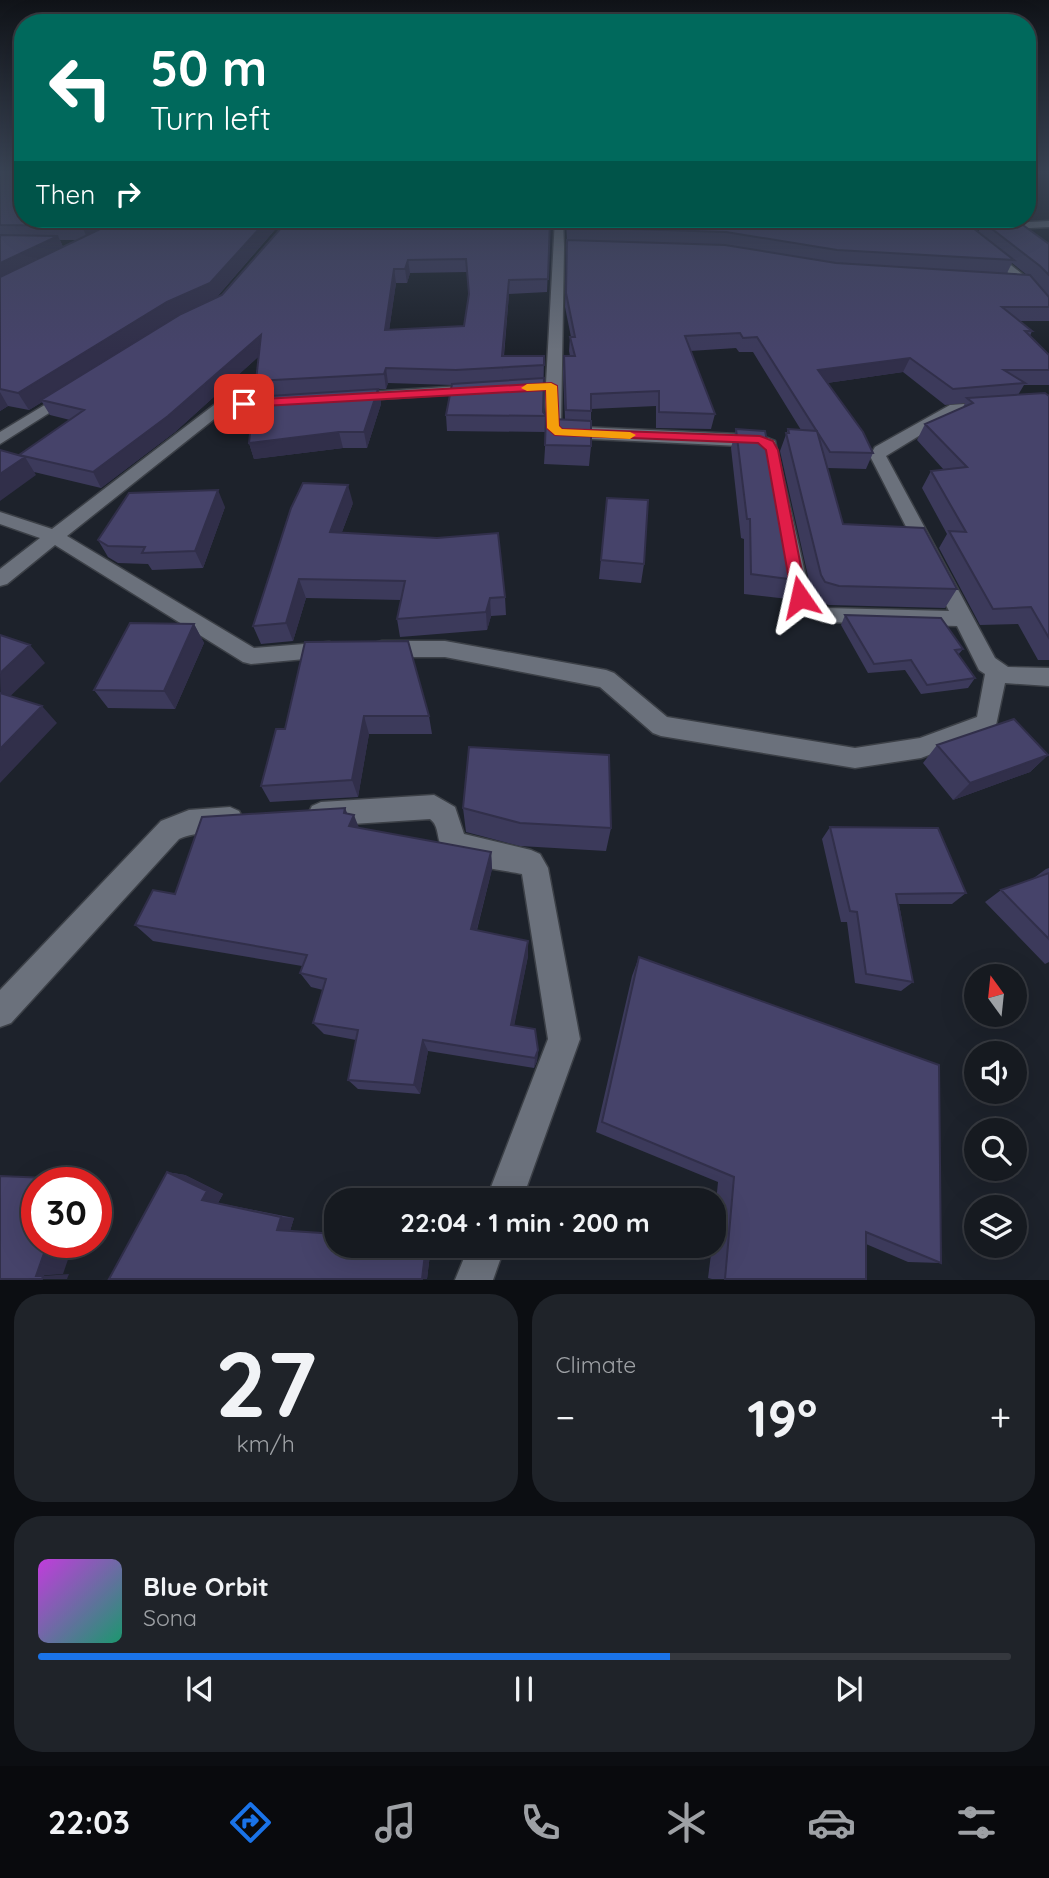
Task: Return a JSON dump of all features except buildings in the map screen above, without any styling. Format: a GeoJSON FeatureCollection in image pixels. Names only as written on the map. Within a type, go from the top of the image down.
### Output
{"type":"FeatureCollection","features":[{"type":"Feature","properties":{"kind":"street"},"geometry":{"type":"LineString","coordinates":[[560,231],[566,247],[556,346],[545,387],[553,428],[559,432],[760,440],[769,444],[800,597],[808,608],[823,615],[963,619]]}},
{"type":"Feature","properties":{"kind":"street"},"geometry":{"type":"LineString","coordinates":[[971,231],[1030,287],[1049,309]]}},
{"type":"Feature","properties":{"kind":"street"},"geometry":{"type":"LineString","coordinates":[[1000,281],[1049,292]]}},
{"type":"Feature","properties":{"kind":"street"},"geometry":{"type":"LineString","coordinates":[[0,439],[78,388]]}},
{"type":"Feature","properties":{"kind":"street"},"geometry":{"type":"LineString","coordinates":[[341,397],[488,389]]}},
{"type":"Feature","properties":{"kind":"street"},"geometry":{"type":"LineString","coordinates":[[0,579],[219,408],[300,400]]}},
{"type":"Feature","properties":{"kind":"street"},"geometry":{"type":"LineString","coordinates":[[1049,402],[954,408],[881,450],[878,456],[987,664],[996,672],[1007,676],[1049,677]]}},
{"type":"Feature","properties":{"kind":"street"},"geometry":{"type":"LineString","coordinates":[[0,518],[55,537],[251,656],[445,649],[606,679],[661,726],[855,758],[921,748],[987,723],[996,672]]}},
{"type":"Feature","properties":{"kind":"street"},"geometry":{"type":"LineString","coordinates":[[297,815],[434,807],[446,815],[453,842],[464,849],[531,863],[535,868],[564,1040],[508,1188]]}},
{"type":"Feature","properties":{"kind":"street"},"geometry":{"type":"LineString","coordinates":[[0,1012],[170,830],[189,822],[256,818]]}},
{"type":"Feature","properties":{"kind":"street"},"geometry":{"type":"LineString","coordinates":[[474,1279],[482,1258]]}},
{"type":"Feature","properties":{"kind":"slow traffic"},"geometry":{"type":"LineString","coordinates":[[527,388],[551,386],[553,428],[559,432],[630,435]]}},
{"type":"Feature","properties":{"kind":"route"},"geometry":{"type":"LineString","coordinates":[[244,404],[551,386],[553,428],[559,432],[760,440],[769,444],[772,450],[800,597]]}}]}
